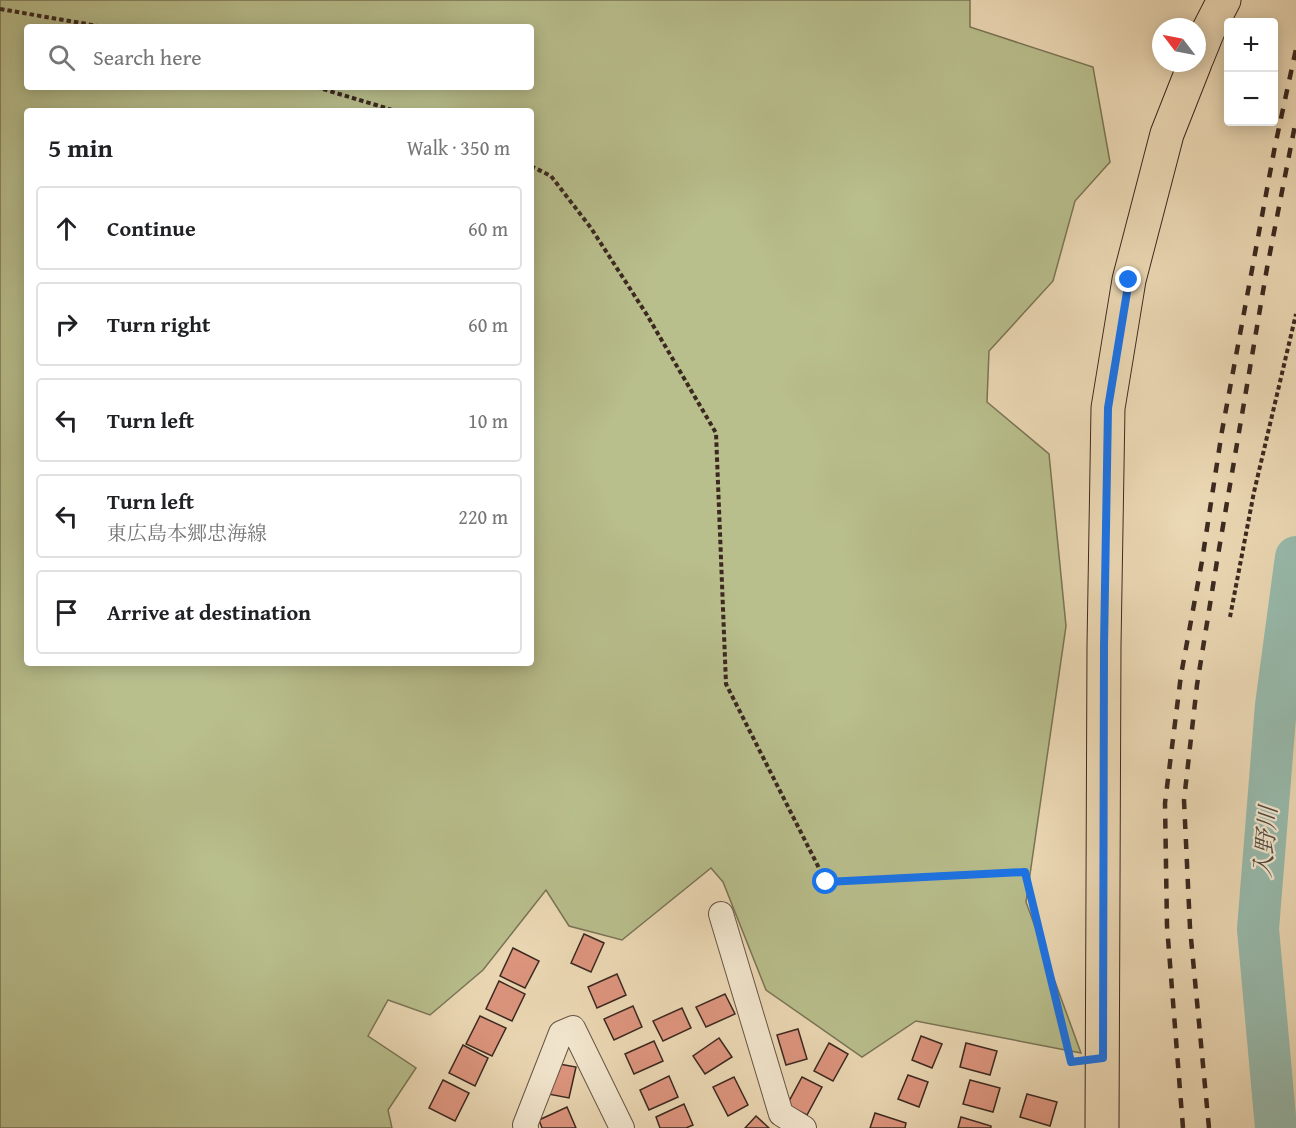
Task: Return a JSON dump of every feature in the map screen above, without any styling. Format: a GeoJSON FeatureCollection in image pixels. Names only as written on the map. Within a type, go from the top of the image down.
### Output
{"type":"FeatureCollection","features":[{"type":"Feature","properties":{"kind":"main road"},"geometry":{"type":"LineString","coordinates":[[1206,36],[1224,0]]}},
{"type":"Feature","properties":{"kind":"main road"},"geometry":{"type":"LineString","coordinates":[[1102,1128],[1104,646],[1108,408],[1129,280],[1167,134],[1191,72]]}},
{"type":"Feature","properties":{"kind":"street"},"geometry":{"type":"LineString","coordinates":[[721,914],[782,1114],[804,1128]]}},
{"type":"Feature","properties":{"kind":"street"},"geometry":{"type":"LineString","coordinates":[[526,1128],[525,1125],[561,1033],[573,1028],[622,1128]]}},
{"type":"Feature","properties":{"kind":"path"},"geometry":{"type":"LineString","coordinates":[[0,9],[87,24]]}},
{"type":"Feature","properties":{"kind":"path"},"geometry":{"type":"LineString","coordinates":[[326,90],[386,108]]}},
{"type":"Feature","properties":{"kind":"path"},"geometry":{"type":"LineString","coordinates":[[534,168],[551,176],[591,228],[647,315],[716,433],[726,684],[826,882],[1025,872],[1071,1062],[1103,1058]]}},
{"type":"Feature","properties":{"kind":"path"},"geometry":{"type":"LineString","coordinates":[[1230,617],[1254,492],[1296,314]]}},
{"type":"Feature","properties":{"kind":"green space"},"geometry":{"type":"Polygon","coordinates":[[[0,0],[970,0],[970,27],[1093,67],[1110,162],[1075,201],[1053,281],[989,351],[987,402],[1049,454],[1066,626],[1026,902],[1081,1053],[916,1021],[862,1057],[766,990],[723,882],[711,868],[622,940],[569,926],[546,890],[483,970],[430,1015],[388,1000],[368,1036],[416,1068],[388,1110],[392,1128],[0,1128],[0,0]]]}},
{"type":"Feature","properties":{"kind":"building"},"geometry":{"type":"Polygon","coordinates":[[[584,934],[604,943],[591,972],[571,963],[584,934]]]}},
{"type":"Feature","properties":{"kind":"building"},"geometry":{"type":"Polygon","coordinates":[[[513,948],[539,961],[525,988],[500,976],[513,948]]]}},
{"type":"Feature","properties":{"kind":"building"},"geometry":{"type":"Polygon","coordinates":[[[617,974],[626,995],[597,1008],[588,987],[617,974]]]}},
{"type":"Feature","properties":{"kind":"building"},"geometry":{"type":"Polygon","coordinates":[[[499,981],[525,994],[512,1021],[486,1009],[499,981]]]}},
{"type":"Feature","properties":{"kind":"building"},"geometry":{"type":"Polygon","coordinates":[[[725,994],[735,1014],[706,1027],[696,1007],[725,994]]]}},
{"type":"Feature","properties":{"kind":"building"},"geometry":{"type":"Polygon","coordinates":[[[633,1006],[642,1027],[614,1040],[604,1019],[633,1006]]]}},
{"type":"Feature","properties":{"kind":"building"},"geometry":{"type":"Polygon","coordinates":[[[682,1008],[691,1028],[663,1041],[653,1021],[682,1008]]]}},
{"type":"Feature","properties":{"kind":"building"},"geometry":{"type":"Polygon","coordinates":[[[480,1016],[506,1028],[492,1056],[466,1044],[480,1016]]]}},
{"type":"Feature","properties":{"kind":"building"},"geometry":{"type":"Polygon","coordinates":[[[798,1029],[807,1059],[786,1065],[777,1035],[798,1029]]]}},
{"type":"Feature","properties":{"kind":"building"},"geometry":{"type":"Polygon","coordinates":[[[921,1036],[942,1044],[932,1068],[912,1060],[921,1036]]]}},
{"type":"Feature","properties":{"kind":"building"},"geometry":{"type":"Polygon","coordinates":[[[719,1038],[732,1057],[705,1074],[693,1056],[719,1038]]]}},
{"type":"Feature","properties":{"kind":"building"},"geometry":{"type":"Polygon","coordinates":[[[654,1041],[663,1061],[634,1074],[625,1054],[654,1041]]]}},
{"type":"Feature","properties":{"kind":"building"},"geometry":{"type":"Polygon","coordinates":[[[829,1043],[848,1054],[833,1081],[814,1071],[829,1043]]]}},
{"type":"Feature","properties":{"kind":"building"},"geometry":{"type":"Polygon","coordinates":[[[966,1043],[997,1051],[990,1075],[960,1067],[966,1043]]]}},
{"type":"Feature","properties":{"kind":"building"},"geometry":{"type":"Polygon","coordinates":[[[463,1045],[488,1058],[475,1086],[449,1073],[463,1045]]]}},
{"type":"Feature","properties":{"kind":"building"},"geometry":{"type":"Polygon","coordinates":[[[554,1063],[576,1067],[569,1098],[548,1094],[554,1063]]]}},
{"type":"Feature","properties":{"kind":"building"},"geometry":{"type":"Polygon","coordinates":[[[908,1075],[928,1082],[919,1107],[898,1099],[908,1075]]]}},
{"type":"Feature","properties":{"kind":"building"},"geometry":{"type":"Polygon","coordinates":[[[669,1076],[678,1097],[649,1110],[640,1090],[669,1076]]]}},
{"type":"Feature","properties":{"kind":"building"},"geometry":{"type":"Polygon","coordinates":[[[734,1077],[748,1105],[728,1116],[713,1087],[734,1077]]]}},
{"type":"Feature","properties":{"kind":"building"},"geometry":{"type":"Polygon","coordinates":[[[802,1077],[822,1087],[807,1115],[787,1105],[802,1077]]]}},
{"type":"Feature","properties":{"kind":"building"},"geometry":{"type":"Polygon","coordinates":[[[443,1080],[469,1093],[455,1121],[429,1108],[443,1080]]]}},
{"type":"Feature","properties":{"kind":"building"},"geometry":{"type":"Polygon","coordinates":[[[970,1080],[1000,1088],[993,1112],[963,1104],[970,1080]]]}},
{"type":"Feature","properties":{"kind":"building"},"geometry":{"type":"Polygon","coordinates":[[[1027,1094],[1057,1102],[1050,1126],[1020,1117],[1027,1094]]]}},
{"type":"Feature","properties":{"kind":"building"},"geometry":{"type":"Polygon","coordinates":[[[684,1104],[693,1125],[686,1128],[660,1128],[656,1117],[684,1104]]]}},
{"type":"Feature","properties":{"kind":"building"},"geometry":{"type":"Polygon","coordinates":[[[567,1107],[576,1128],[542,1128],[539,1120],[567,1107]]]}},
{"type":"Feature","properties":{"kind":"building"},"geometry":{"type":"Polygon","coordinates":[[[875,1113],[906,1123],[905,1128],[870,1128],[875,1113]]]}},
{"type":"Feature","properties":{"kind":"building"},"geometry":{"type":"Polygon","coordinates":[[[756,1116],[769,1128],[745,1128],[756,1116]]]}},
{"type":"Feature","properties":{"kind":"building"},"geometry":{"type":"Polygon","coordinates":[[[961,1117],[991,1126],[991,1128],[958,1128],[961,1117]]]}},
{"type":"Feature","properties":{"kind":"waterway","name":"入野川"},"geometry":{"type":"LineString","coordinates":[[1276,1128],[1258,929],[1276,705],[1296,557]]}},
{"type":"Feature","properties":{"kind":"railway"},"geometry":{"type":"LineString","coordinates":[[1183,1128],[1167,926],[1165,803],[1181,675],[1202,561],[1222,431],[1275,146],[1296,49]]}},
{"type":"Feature","properties":{"kind":"railway"},"geometry":{"type":"LineString","coordinates":[[1209,1128],[1190,928],[1184,800],[1197,685],[1217,561],[1267,268],[1296,120]]}},
{"type":"Feature","properties":{"kind":"route"},"geometry":{"type":"LineString","coordinates":[[826,882],[1025,872],[1071,1062],[1103,1058],[1104,646],[1108,408],[1129,280]]}}]}
